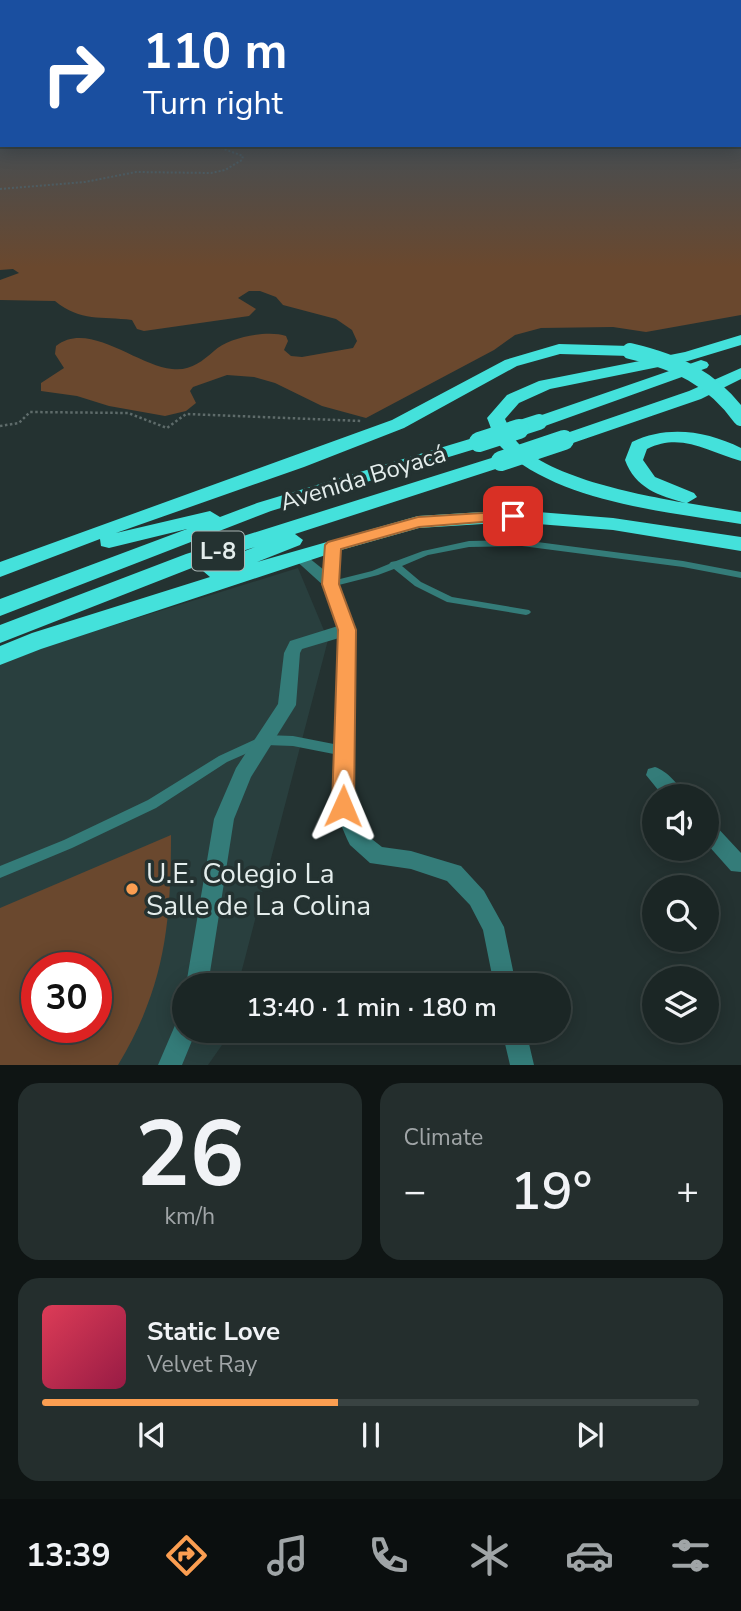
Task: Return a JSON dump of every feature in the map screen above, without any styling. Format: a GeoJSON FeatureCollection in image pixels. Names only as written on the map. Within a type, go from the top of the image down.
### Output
{"type":"FeatureCollection","features":[{"type":"Feature","properties":{"kind":"highway"},"geometry":{"type":"LineString","coordinates":[[741,340],[688,356],[545,385],[513,399],[496,418],[497,428],[512,446],[530,462],[556,476],[608,494],[741,517]]}},
{"type":"Feature","properties":{"kind":"highway","name":"Avenida Boyacá"},"geometry":{"type":"LineString","coordinates":[[0,608],[264,507],[539,422],[721,358],[741,348]]}},
{"type":"Feature","properties":{"kind":"highway"},"geometry":{"type":"LineString","coordinates":[[0,570],[119,524],[297,463],[398,424],[511,363],[559,349],[630,351],[678,364],[704,377],[727,397],[741,418]]}},
{"type":"Feature","properties":{"kind":"highway","name":"Avenida Boyacá"},"geometry":{"type":"LineString","coordinates":[[0,634],[194,559],[564,440],[695,395],[741,373]]}},
{"type":"Feature","properties":{"kind":"highway"},"geometry":{"type":"LineString","coordinates":[[741,454],[722,445],[675,436],[639,446],[634,460],[640,475],[652,484],[741,517]]}},
{"type":"Feature","properties":{"kind":"highway"},"geometry":{"type":"LineString","coordinates":[[0,656],[440,482]]}},
{"type":"Feature","properties":{"kind":"highway"},"geometry":{"type":"LineString","coordinates":[[0,570],[176,523],[264,507]]}},
{"type":"Feature","properties":{"kind":"highway"},"geometry":{"type":"LineString","coordinates":[[28,644],[334,545],[418,522],[513,516],[613,524],[741,544]]}},
{"type":"Feature","properties":{"kind":"street"},"geometry":{"type":"LineString","coordinates":[[334,545],[331,584],[347,630],[343,806],[357,839],[377,856],[411,860],[454,873],[477,898],[493,927],[503,973]]}},
{"type":"Feature","properties":{"kind":"street"},"geometry":{"type":"LineString","coordinates":[[299,557],[331,584]]}},
{"type":"Feature","properties":{"kind":"street"},"geometry":{"type":"LineString","coordinates":[[199,973],[224,819],[243,774],[287,705],[292,653],[296,645],[316,636],[347,630]]}},
{"type":"Feature","properties":{"kind":"street"},"geometry":{"type":"LineString","coordinates":[[655,775],[664,784]]}},
{"type":"Feature","properties":{"kind":"street"},"geometry":{"type":"LineString","coordinates":[[719,842],[740,862]]}},
{"type":"Feature","properties":{"kind":"street"},"geometry":{"type":"LineString","coordinates":[[170,1065],[179,1043]]}},
{"type":"Feature","properties":{"kind":"street"},"geometry":{"type":"LineString","coordinates":[[517,1043],[522,1065]]}},
{"type":"Feature","properties":{"kind":"lane"},"geometry":{"type":"LineString","coordinates":[[331,584],[375,573],[426,553],[469,544],[522,543],[683,564],[741,575]]}},
{"type":"Feature","properties":{"kind":"lane"},"geometry":{"type":"LineString","coordinates":[[394,564],[418,584],[450,600],[526,612]]}},
{"type":"Feature","properties":{"kind":"lane"},"geometry":{"type":"LineString","coordinates":[[0,872],[68,844],[152,804],[223,758],[265,740],[293,741],[344,751]]}},
{"type":"Feature","properties":{"kind":"path"},"geometry":{"type":"LineString","coordinates":[[0,189],[85,182],[136,172],[211,173],[229,168]]}},
{"type":"Feature","properties":{"kind":"path"},"geometry":{"type":"LineString","coordinates":[[0,426],[19,423],[30,412],[128,413],[167,428],[186,414],[362,421]]}},
{"type":"Feature","properties":{"kind":"shaded area"},"geometry":{"type":"Polygon","coordinates":[[[0,168],[741,168],[741,315],[646,332],[613,327],[541,328],[515,335],[494,350],[366,418],[322,406],[275,383],[254,377],[227,375],[193,387],[190,391],[196,403],[186,411],[165,416],[109,406],[77,396],[41,391],[41,383],[64,368],[55,354],[56,346],[69,339],[98,341],[158,366],[172,369],[185,369],[195,365],[221,346],[249,336],[286,336],[288,341],[284,350],[291,356],[302,357],[353,348],[357,341],[352,330],[336,319],[283,305],[276,297],[260,291],[249,291],[238,298],[256,309],[249,316],[144,331],[137,329],[132,320],[83,315],[55,301],[0,300],[0,280],[19,273],[13,269],[0,270],[0,168]]]}},
{"type":"Feature","properties":{"kind":"shaded area","name":"U.E. Colegio La Salle de La Colina"},"geometry":{"type":"Polygon","coordinates":[[[298,568],[328,640],[241,973],[172,973],[172,1043],[223,1043],[208,1065],[0,1065],[0,665],[44,647],[298,568]]]}},
{"type":"Feature","properties":{"kind":"shaded area"},"geometry":{"type":"Polygon","coordinates":[[[171,835],[167,926],[162,954],[146,1009],[118,1065],[0,1065],[0,908],[171,835]]]}},
{"type":"Feature","properties":{"kind":"place","name":"U.E. Colegio La Salle de La Colina"},"geometry":{"type":"Point","coordinates":[132,889]}},
{"type":"Feature","properties":{"kind":"route"},"geometry":{"type":"LineString","coordinates":[[343,806],[347,630],[331,584],[334,545],[418,522],[513,516]]}}]}
